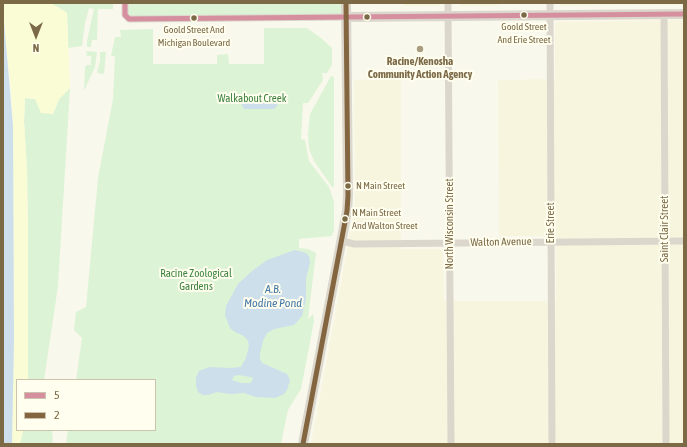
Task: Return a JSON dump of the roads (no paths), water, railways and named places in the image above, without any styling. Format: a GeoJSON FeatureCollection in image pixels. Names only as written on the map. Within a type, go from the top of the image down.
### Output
{"type":"FeatureCollection","features":[{"type":"Feature","properties":{"kind":"main road"},"geometry":{"type":"LineString","coordinates":[[303,444],[342,241],[348,196],[346,3]]}},
{"type":"Feature","properties":{"kind":"main road"},"geometry":{"type":"LineString","coordinates":[[346,17],[684,14]]}},
{"type":"Feature","properties":{"kind":"street"},"geometry":{"type":"LineString","coordinates":[[125,3],[124,12],[127,17],[136,19],[346,17]]}},
{"type":"Feature","properties":{"kind":"street","name":"North Wisconsin Street"},"geometry":{"type":"LineString","coordinates":[[448,3],[452,444]]}},
{"type":"Feature","properties":{"kind":"street","name":"Erie Street"},"geometry":{"type":"LineString","coordinates":[[550,3],[552,444]]}},
{"type":"Feature","properties":{"kind":"street","name":"Saint Clair Street"},"geometry":{"type":"LineString","coordinates":[[664,14],[666,444]]}},
{"type":"Feature","properties":{"kind":"street","name":"Walton Avenue"},"geometry":{"type":"LineString","coordinates":[[342,241],[354,244],[551,241],[684,241]]}},
{"type":"Feature","properties":{"kind":"water"},"geometry":{"type":"Polygon","coordinates":[[[3,10],[13,126],[14,341],[12,444],[3,444],[3,10]]]}},
{"type":"Feature","properties":{"kind":"water"},"geometry":{"type":"Polygon","coordinates":[[[243,96],[251,96],[261,102],[267,103],[273,99],[278,100],[277,106],[274,109],[244,109],[241,103],[243,96]]]}},
{"type":"Feature","properties":{"kind":"water","name":"A.B. Modine Pond"},"geometry":{"type":"Polygon","coordinates":[[[295,250],[306,253],[309,256],[310,262],[306,279],[306,299],[302,316],[294,325],[274,329],[267,333],[263,341],[260,354],[262,363],[287,374],[290,380],[287,390],[284,394],[275,398],[256,397],[244,393],[230,394],[217,392],[203,395],[198,392],[196,386],[196,378],[199,371],[209,367],[241,367],[246,358],[249,346],[248,341],[244,336],[230,328],[225,315],[226,306],[238,284],[267,260],[295,250]],[[239,375],[234,376],[232,380],[241,383],[250,383],[253,378],[239,375]]]}},
{"type":"Feature","properties":{"kind":"place","name":"Goold Street And Erie Street"},"geometry":{"type":"Point","coordinates":[524,15]}},
{"type":"Feature","properties":{"kind":"place","name":"Goold Street And Michigan Boulevard"},"geometry":{"type":"Point","coordinates":[194,18]}},
{"type":"Feature","properties":{"kind":"place","name":"Racine/Kenosha Community Action Agency"},"geometry":{"type":"Point","coordinates":[420,49]}},
{"type":"Feature","properties":{"kind":"place","name":"N Main Street"},"geometry":{"type":"Point","coordinates":[348,186]}},
{"type":"Feature","properties":{"kind":"place","name":"N Main Street And Walton Street"},"geometry":{"type":"Point","coordinates":[345,219]}},
{"type":"Feature","properties":{"kind":"park label","name":"Walkabout Creek"},"geometry":{"type":"Point","coordinates":[252,99]}},
{"type":"Feature","properties":{"kind":"park label","name":"Racine Zoological Gardens"},"geometry":{"type":"Point","coordinates":[196,280]}}]}
